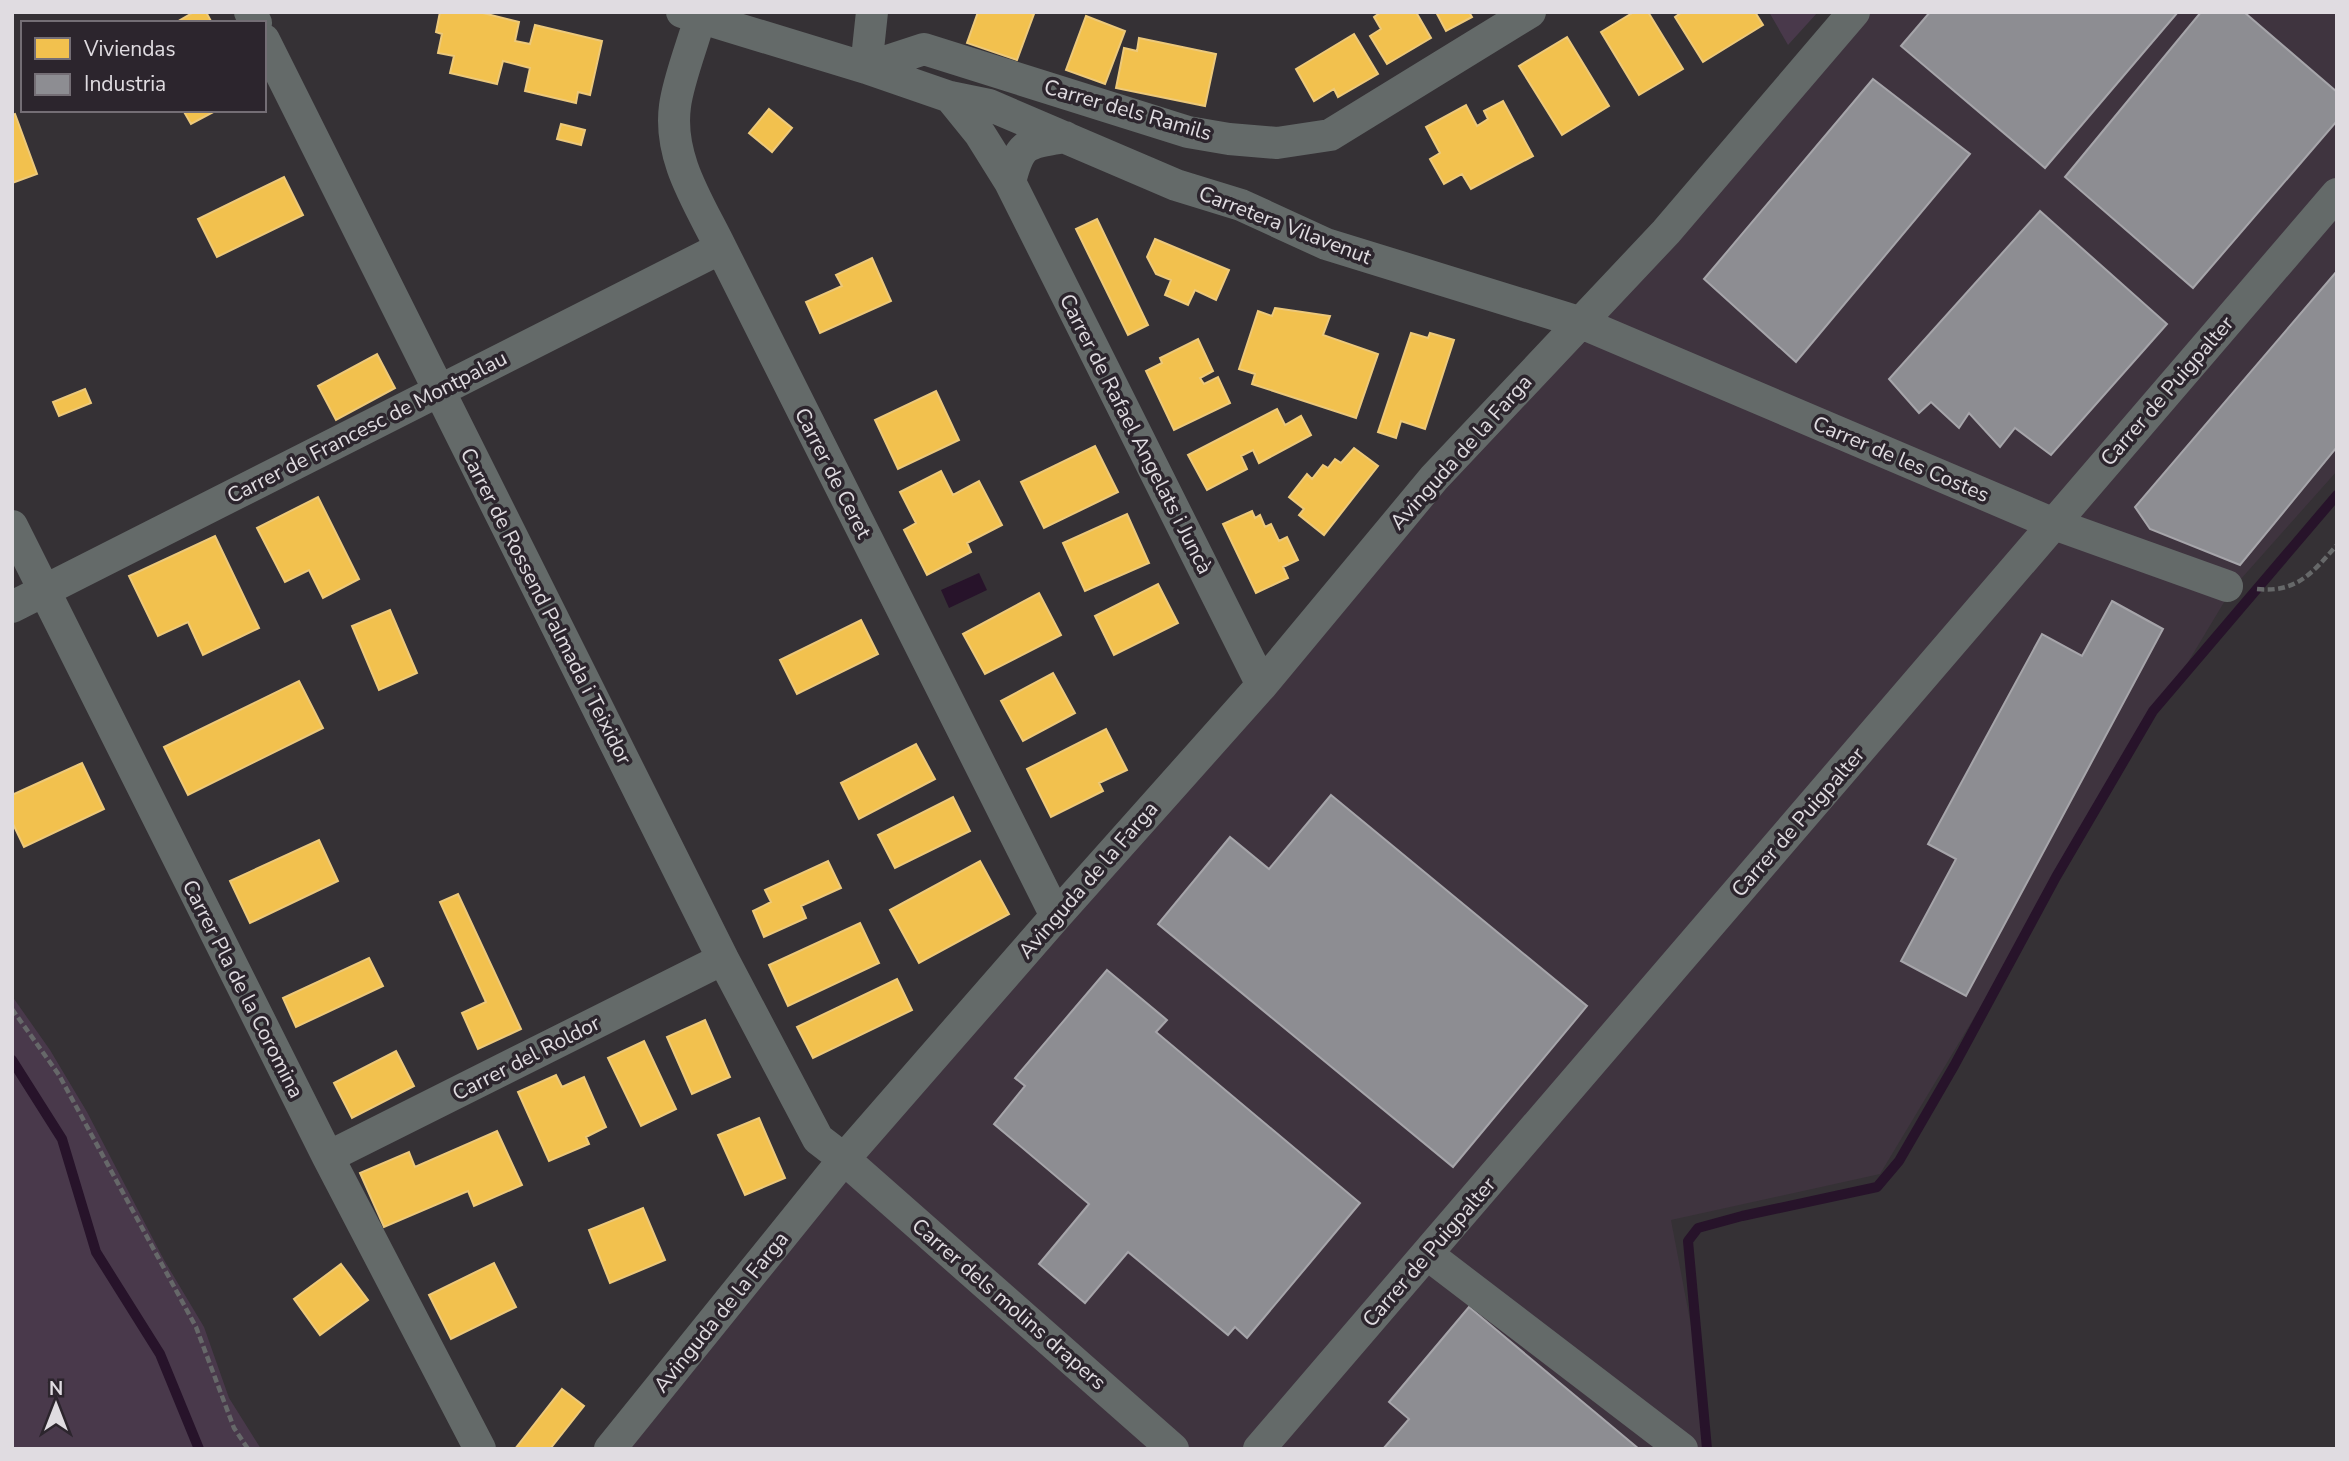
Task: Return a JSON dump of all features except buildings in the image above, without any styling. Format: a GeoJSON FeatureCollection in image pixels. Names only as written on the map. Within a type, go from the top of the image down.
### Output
{"type":"FeatureCollection","features":[{"type":"Feature","properties":{"kind":"street"},"geometry":{"type":"LineString","coordinates":[[866,68],[872,12]]}},
{"type":"Feature","properties":{"kind":"street","name":"Carrer dels Ramils"},"geometry":{"type":"LineString","coordinates":[[866,68],[924,49],[1188,132],[1277,143],[1330,135],[1530,12]]}},
{"type":"Feature","properties":{"kind":"street"},"geometry":{"type":"LineString","coordinates":[[1579,322],[1666,232],[1854,12]]}},
{"type":"Feature","properties":{"kind":"street","name":"Carretera Vilavenut"},"geometry":{"type":"LineString","coordinates":[[691,15],[866,68],[950,97],[989,105],[1175,185],[1241,205],[1326,244],[1579,322]]}},
{"type":"Feature","properties":{"kind":"street","name":"Carrer de Ceret"},"geometry":{"type":"LineString","coordinates":[[691,15],[675,105],[674,136],[679,160],[1056,916]]}},
{"type":"Feature","properties":{"kind":"street","name":"Carrer de Rossend Palmada i Teixidor"},"geometry":{"type":"LineString","coordinates":[[266,44],[723,959],[818,1139],[844,1159]]}},
{"type":"Feature","properties":{"kind":"street","name":"Carrer de Rafael Angelats i Juncà"},"geometry":{"type":"LineString","coordinates":[[950,97],[980,134],[1010,182],[1262,685]]}},
{"type":"Feature","properties":{"kind":"street"},"geometry":{"type":"LineString","coordinates":[[1010,182],[1020,152],[1032,142],[1065,137]]}},
{"type":"Feature","properties":{"kind":"street","name":"Carrer de Puigpalter"},"geometry":{"type":"LineString","coordinates":[[1259,1449],[2337,194]]}},
{"type":"Feature","properties":{"kind":"street","name":"Carrer de Francesc de Montpalau"},"geometry":{"type":"LineString","coordinates":[[12,607],[721,248]]}},
{"type":"Feature","properties":{"kind":"street","name":"Carrer de les Costes"},"geometry":{"type":"LineString","coordinates":[[1579,322],[2054,524],[2227,586]]}},
{"type":"Feature","properties":{"kind":"street","name":"Avinguda de la Farga"},"geometry":{"type":"LineString","coordinates":[[610,1449],[844,1159],[1262,685],[1434,478],[1579,322]]}},
{"type":"Feature","properties":{"kind":"street","name":"Carrer Pla de la Coromina"},"geometry":{"type":"LineString","coordinates":[[12,526],[328,1157],[480,1449]]}},
{"type":"Feature","properties":{"kind":"street","name":"Carrer del Roldor"},"geometry":{"type":"LineString","coordinates":[[328,1157],[723,959]]}},
{"type":"Feature","properties":{"kind":"street","name":"Carrer dels molins drapers"},"geometry":{"type":"LineString","coordinates":[[844,1159],[1173,1449]]}},
{"type":"Feature","properties":{"kind":"street"},"geometry":{"type":"LineString","coordinates":[[1427,1254],[1682,1449]]}},
{"type":"Feature","properties":{"kind":"path"},"geometry":{"type":"LineString","coordinates":[[2227,586],[2266,590],[2291,587],[2312,573],[2337,545]]}},
{"type":"Feature","properties":{"kind":"path"},"geometry":{"type":"LineString","coordinates":[[12,1009],[59,1075],[195,1326],[234,1428],[248,1449]]}},
{"type":"Feature","properties":{"kind":"shaded area"},"geometry":{"type":"Polygon","coordinates":[[[1769,12],[1818,12],[1788,45],[1769,12]]]}},
{"type":"Feature","properties":{"kind":"shaded area"},"geometry":{"type":"Polygon","coordinates":[[[1854,12],[2337,12],[2337,471],[2232,589],[1880,1174],[1671,1220],[1710,1426],[1702,1449],[612,1449],[1854,12]]]}},
{"type":"Feature","properties":{"kind":"shaded area"},"geometry":{"type":"Polygon","coordinates":[[[979,573],[987,590],[949,608],[941,590],[979,573]]]}},
{"type":"Feature","properties":{"kind":"shaded area"},"geometry":{"type":"Polygon","coordinates":[[[12,996],[50,1050],[87,1112],[164,1260],[204,1327],[229,1398],[261,1449],[12,1449],[12,996]]]}},
{"type":"Feature","properties":{"kind":"waterway"},"geometry":{"type":"LineString","coordinates":[[1707,1449],[1688,1241],[1698,1228],[1877,1187],[1899,1161],[1954,1066],[2056,877],[2153,711],[2337,495]]}},
{"type":"Feature","properties":{"kind":"waterway"},"geometry":{"type":"LineString","coordinates":[[12,1060],[62,1139],[96,1252],[160,1354],[199,1449]]}}]}
